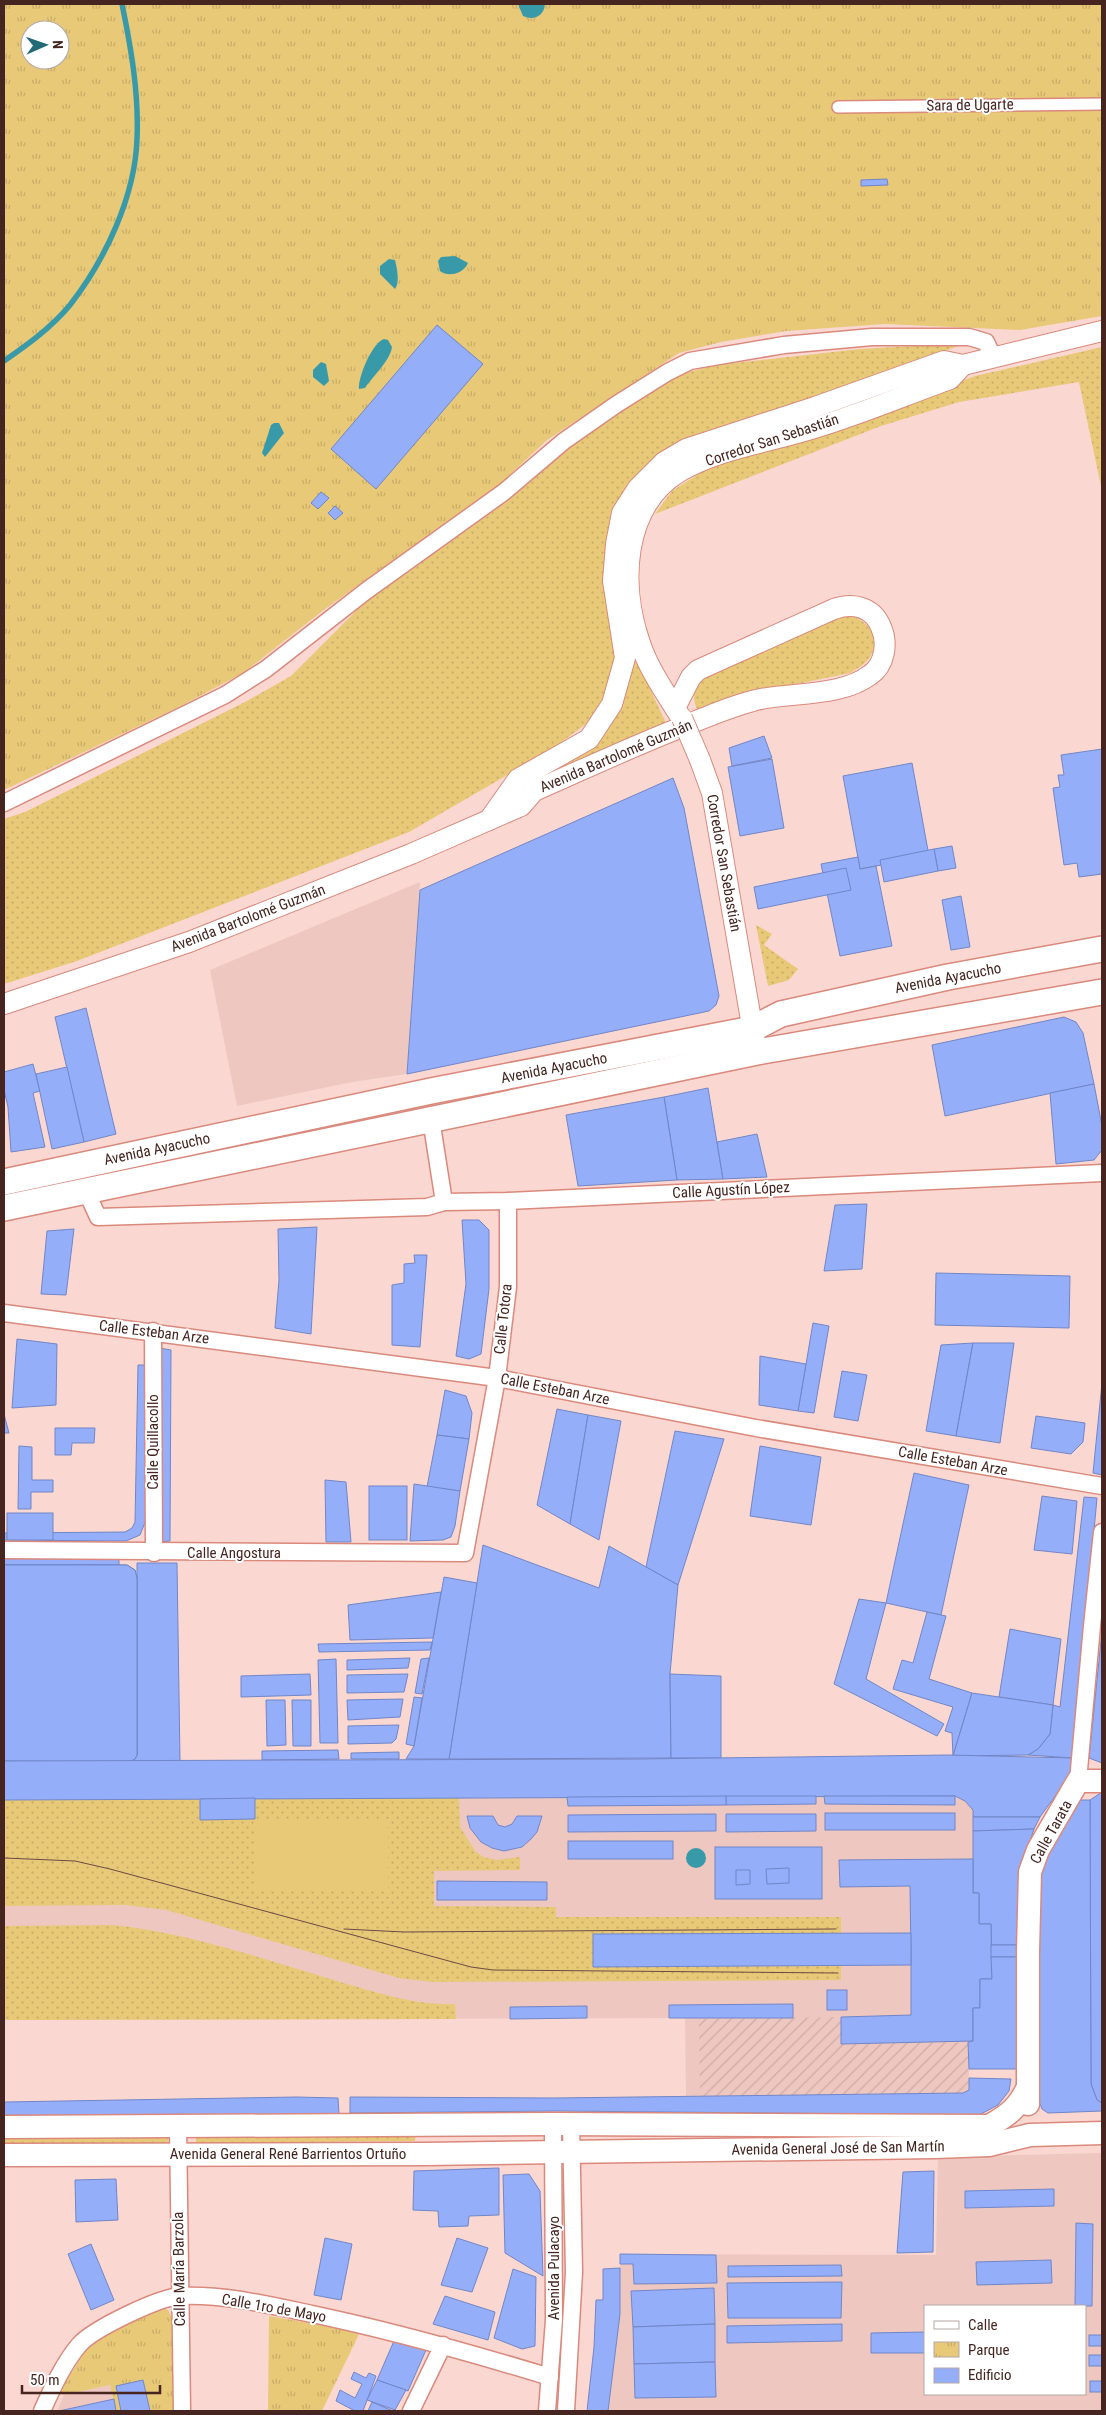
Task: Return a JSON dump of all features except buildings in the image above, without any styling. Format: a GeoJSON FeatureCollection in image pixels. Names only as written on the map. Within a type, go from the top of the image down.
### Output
{"type":"FeatureCollection","features":[{"type":"Feature","properties":{"kind":"main road","name":"Avenida Ayacucho"},"geometry":{"type":"LineString","coordinates":[[4,1208],[431,1119],[755,1041],[781,1014],[948,976],[1102,949]]}},
{"type":"Feature","properties":{"kind":"main road","name":"Avenida Ayacucho"},"geometry":{"type":"LineString","coordinates":[[4,1182],[431,1091],[755,1041],[1102,992]]}},
{"type":"Feature","properties":{"kind":"main road"},"geometry":{"type":"LineString","coordinates":[[1078,1781],[1102,1781]]}},
{"type":"Feature","properties":{"kind":"main road","name":"Calle Tarata"},"geometry":{"type":"LineString","coordinates":[[1030,2135],[1027,2089],[1030,1872],[1038,1850],[1078,1781]]}},
{"type":"Feature","properties":{"kind":"main road","name":"Avenida General José de San Martín"},"geometry":{"type":"LineString","coordinates":[[562,2124],[989,2126],[1008,2116],[1019,2105],[1027,2089]]}},
{"type":"Feature","properties":{"kind":"main road","name":"Avenida General René Barrientos Ortuño"},"geometry":{"type":"LineString","coordinates":[[4,2127],[562,2124]]}},
{"type":"Feature","properties":{"kind":"main road","name":"Avenida General José de San Martín"},"geometry":{"type":"LineString","coordinates":[[563,2152],[989,2146],[1030,2135],[1102,2133]]}},
{"type":"Feature","properties":{"kind":"main road","name":"Avenida General René Barrientos Ortuño"},"geometry":{"type":"LineString","coordinates":[[4,2156],[563,2152]]}},
{"type":"Feature","properties":{"kind":"street","name":"Sara de Ugarte"},"geometry":{"type":"LineString","coordinates":[[838,107],[1102,104]]}},
{"type":"Feature","properties":{"kind":"street","name":"Corredor San Sebastián"},"geometry":{"type":"LineString","coordinates":[[490,820],[518,779],[589,739],[612,704],[624,658],[613,581],[616,544],[622,513],[638,488],[664,462],[686,449],[816,407],[944,362],[963,365],[1102,332]]}},
{"type":"Feature","properties":{"kind":"street"},"geometry":{"type":"LineString","coordinates":[[4,803],[225,695],[258,674],[366,591],[504,492],[564,441],[617,404],[668,372],[690,361],[784,345],[872,337],[969,337],[986,342],[993,357]]}},
{"type":"Feature","properties":{"kind":"street","name":"Corredor San Sebastián"},"geometry":{"type":"LineString","coordinates":[[755,1041],[712,793],[700,760],[678,713],[640,644],[632,609],[629,581],[630,546],[639,517],[660,489],[678,473],[712,457],[809,430],[950,379],[963,365]]}},
{"type":"Feature","properties":{"kind":"street","name":"Avenida Bartolomé Guzmán"},"geometry":{"type":"LineString","coordinates":[[4,1004],[189,942],[490,820],[521,806],[534,790],[709,716],[756,700],[851,687],[872,675],[881,662],[885,649],[881,627],[874,614],[860,606],[846,605],[834,609],[698,670],[690,677],[678,713]]}},
{"type":"Feature","properties":{"kind":"street"},"geometry":{"type":"LineString","coordinates":[[431,1119],[444,1202]]}},
{"type":"Feature","properties":{"kind":"street","name":"Calle Agustín López"},"geometry":{"type":"LineString","coordinates":[[86,1191],[98,1217],[427,1207],[444,1202],[508,1201],[1102,1173]]}},
{"type":"Feature","properties":{"kind":"street","name":"Calle Totora"},"geometry":{"type":"LineString","coordinates":[[465,1553],[497,1378],[508,1287],[508,1201]]}},
{"type":"Feature","properties":{"kind":"street","name":"Calle Esteban Arze"},"geometry":{"type":"LineString","coordinates":[[4,1313],[152,1331],[497,1378],[756,1428],[1102,1486]]}},
{"type":"Feature","properties":{"kind":"street","name":"Calle Quillacollo"},"geometry":{"type":"LineString","coordinates":[[152,1331],[154,1553]]}},
{"type":"Feature","properties":{"kind":"street","name":"Calle Tarata"},"geometry":{"type":"LineString","coordinates":[[1078,1781],[1102,1532]]}},
{"type":"Feature","properties":{"kind":"street","name":"Calle Angostura"},"geometry":{"type":"LineString","coordinates":[[4,1550],[154,1553],[465,1553]]}},
{"type":"Feature","properties":{"kind":"street","name":"Avenida Pulacayo"},"geometry":{"type":"LineString","coordinates":[[562,2124],[574,2272],[566,2411]]}},
{"type":"Feature","properties":{"kind":"street","name":"Calle María Barzola"},"geometry":{"type":"LineString","coordinates":[[178,2126],[182,2411]]}},
{"type":"Feature","properties":{"kind":"street","name":"Avenida Pulacayo"},"geometry":{"type":"LineString","coordinates":[[547,2411],[563,2152]]}},
{"type":"Feature","properties":{"kind":"street","name":"Calle 1ro de Mayo"},"geometry":{"type":"LineString","coordinates":[[42,2411],[65,2366],[79,2345],[89,2336],[131,2313],[179,2296],[231,2299],[277,2306],[443,2345],[550,2377]]}},
{"type":"Feature","properties":{"kind":"street"},"geometry":{"type":"LineString","coordinates":[[411,2411],[443,2345]]}},
{"type":"Feature","properties":{"kind":"shaded area"},"geometry":{"type":"Polygon","coordinates":[[[420,882],[407,1074],[352,1082],[237,1106],[210,970],[420,882]]]}},
{"type":"Feature","properties":{"kind":"shaded area"},"geometry":{"type":"Polygon","coordinates":[[[955,1796],[965,1801],[973,1810],[973,2041],[968,2043],[969,2090],[963,2093],[686,2096],[685,2018],[4,2020],[4,1800],[955,1796]]]}},
{"type":"Feature","properties":{"kind":"shaded area"},"geometry":{"type":"Polygon","coordinates":[[[841,2017],[842,2044],[968,2042],[969,2090],[963,2093],[700,2097],[699,2019],[841,2017]]]}},
{"type":"Feature","properties":{"kind":"shaded area"},"geometry":{"type":"Polygon","coordinates":[[[1102,2153],[1102,2411],[587,2411],[594,2347],[596,2300],[603,2299],[603,2269],[620,2268],[620,2254],[936,2255],[938,2157],[1102,2153]]]}},
{"type":"Feature","properties":{"kind":"shaded area"},"geometry":{"type":"Polygon","coordinates":[[[110,2385],[116,2411],[57,2411],[64,2395],[110,2385]]]}},
{"type":"Feature","properties":{"kind":"green space"},"geometry":{"type":"Polygon","coordinates":[[[4,4],[1102,4],[1102,316],[1020,330],[885,324],[786,331],[721,342],[679,353],[547,440],[502,482],[325,609],[243,673],[181,706],[4,790],[4,4]]]}},
{"type":"Feature","properties":{"kind":"green space"},"geometry":{"type":"Polygon","coordinates":[[[961,345],[820,398],[762,413],[696,437],[663,456],[616,627],[615,667],[606,699],[586,724],[552,749],[409,832],[77,961],[4,984],[4,819],[25,812],[245,702],[291,676],[362,605],[509,500],[590,431],[677,375],[716,365],[860,349],[961,345]]]}},
{"type":"Feature","properties":{"kind":"green space"},"geometry":{"type":"Polygon","coordinates":[[[1102,347],[1102,491],[1079,382],[959,402],[881,426],[655,514],[672,491],[700,473],[752,452],[792,444],[975,376],[1102,347]]]}},
{"type":"Feature","properties":{"kind":"green space"},"geometry":{"type":"Polygon","coordinates":[[[850,615],[867,625],[875,641],[869,658],[850,673],[758,692],[698,711],[694,694],[701,678],[835,617],[850,615]]]}},
{"type":"Feature","properties":{"kind":"green space"},"geometry":{"type":"Polygon","coordinates":[[[634,655],[667,725],[532,779],[595,745],[634,655]]]}},
{"type":"Feature","properties":{"kind":"green space"},"geometry":{"type":"Polygon","coordinates":[[[756,925],[772,934],[764,945],[798,969],[789,980],[768,986],[756,925]]]}},
{"type":"Feature","properties":{"kind":"green space"},"geometry":{"type":"Polygon","coordinates":[[[459,1797],[460,1827],[475,1851],[483,1857],[497,1860],[520,1857],[520,1870],[434,1871],[434,1906],[556,1907],[556,1917],[841,1917],[841,1933],[593,1934],[593,1967],[841,1966],[841,1980],[432,1982],[399,1978],[166,1910],[125,1905],[4,1906],[4,1800],[200,1799],[200,1820],[255,1819],[255,1798],[459,1797]]]}},
{"type":"Feature","properties":{"kind":"green space"},"geometry":{"type":"Polygon","coordinates":[[[255,1819],[388,1819],[388,1891],[255,1891],[255,1819]]]}},
{"type":"Feature","properties":{"kind":"green space"},"geometry":{"type":"Polygon","coordinates":[[[113,1925],[198,1940],[410,2001],[455,2004],[456,2019],[4,2020],[4,1926],[113,1925]]]}},
{"type":"Feature","properties":{"kind":"green space"},"geometry":{"type":"Polygon","coordinates":[[[416,2134],[415,2141],[196,2143],[196,2136],[416,2134]]]}},
{"type":"Feature","properties":{"kind":"green space"},"geometry":{"type":"Polygon","coordinates":[[[168,2137],[168,2144],[4,2145],[4,2138],[168,2137]]]}},
{"type":"Feature","properties":{"kind":"green space"},"geometry":{"type":"Polygon","coordinates":[[[161,2307],[168,2310],[172,2318],[174,2411],[116,2411],[110,2385],[64,2395],[59,2393],[85,2351],[105,2336],[161,2307]]]}},
{"type":"Feature","properties":{"kind":"green space"},"geometry":{"type":"Polygon","coordinates":[[[269,2316],[360,2332],[322,2411],[268,2411],[269,2316]]]}},
{"type":"Feature","properties":{"kind":"water"},"geometry":{"type":"Polygon","coordinates":[[[518,4],[545,4],[543,12],[535,18],[531,18],[523,16],[518,4]]]}},
{"type":"Feature","properties":{"kind":"water"},"geometry":{"type":"Polygon","coordinates":[[[455,256],[468,263],[466,267],[460,272],[452,274],[440,271],[438,261],[441,257],[455,256]]]}},
{"type":"Feature","properties":{"kind":"water"},"geometry":{"type":"Polygon","coordinates":[[[389,259],[395,260],[397,267],[398,279],[395,289],[380,274],[380,266],[389,259]]]}},
{"type":"Feature","properties":{"kind":"water"},"geometry":{"type":"Polygon","coordinates":[[[384,339],[388,340],[392,347],[388,358],[365,388],[359,389],[361,377],[371,353],[379,342],[384,339]]]}},
{"type":"Feature","properties":{"kind":"water"},"geometry":{"type":"Polygon","coordinates":[[[321,362],[326,364],[329,381],[324,386],[313,377],[313,370],[321,362]]]}},
{"type":"Feature","properties":{"kind":"water"},"geometry":{"type":"Polygon","coordinates":[[[279,423],[284,433],[265,457],[262,453],[271,425],[279,423]]]}},
{"type":"Feature","properties":{"kind":"water"},"geometry":{"type":"Polygon","coordinates":[[[696,1848],[703,1851],[706,1858],[703,1865],[696,1868],[689,1865],[686,1858],[689,1851],[696,1848]]]}},
{"type":"Feature","properties":{"kind":"waterway"},"geometry":{"type":"LineString","coordinates":[[4,361],[47,329],[70,305],[106,248],[124,205],[135,161],[137,105],[134,71],[122,4]]}},
{"type":"Feature","properties":{"kind":"tram line"},"geometry":{"type":"LineString","coordinates":[[4,1858],[75,1861],[110,1869],[471,1967],[493,1970],[838,1973]]}},
{"type":"Feature","properties":{"kind":"tram line"},"geometry":{"type":"LineString","coordinates":[[344,1929],[404,1932],[836,1929]]}}]}
